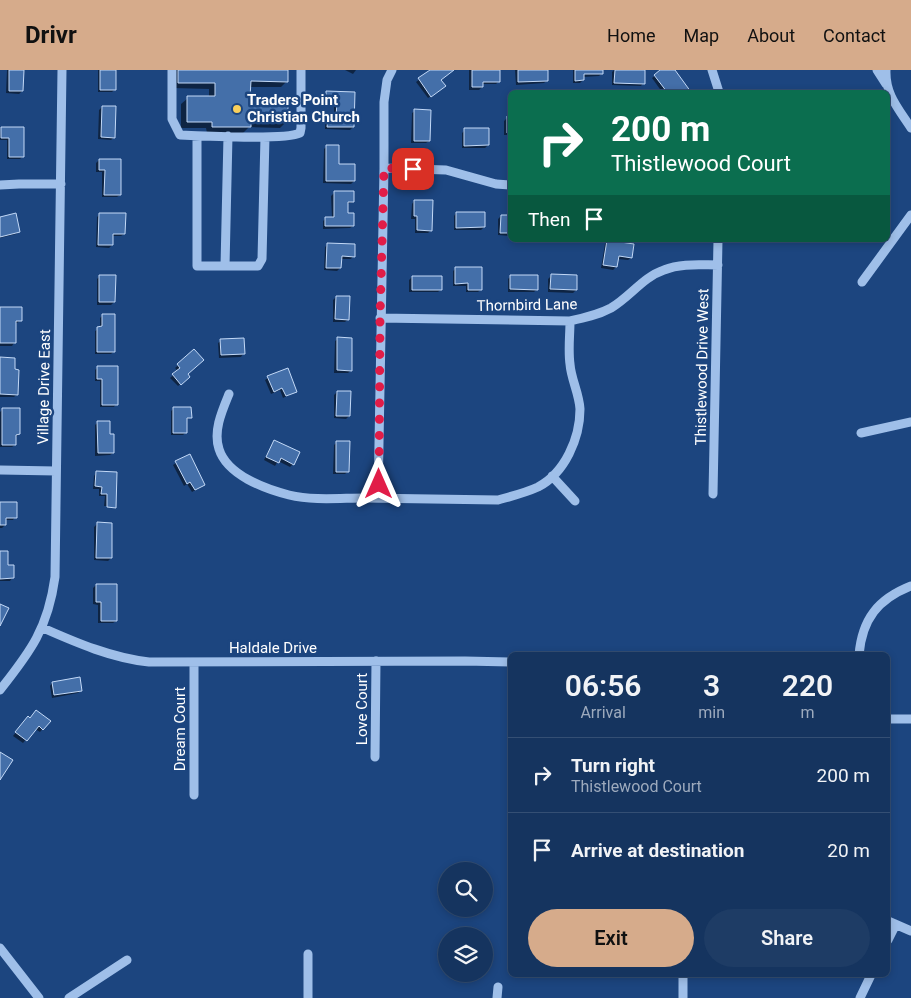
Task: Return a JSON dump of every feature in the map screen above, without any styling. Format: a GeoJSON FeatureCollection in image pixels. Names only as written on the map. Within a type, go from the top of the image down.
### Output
{"type":"FeatureCollection","features":[{"type":"Feature","properties":{"kind":"street","name":"Village Drive East"},"geometry":{"type":"LineString","coordinates":[[0,690],[26,658],[43,628],[49,610],[55,577],[62,70]]}},
{"type":"Feature","properties":{"kind":"street"},"geometry":{"type":"LineString","coordinates":[[172,70],[172,119],[180,134],[197,136],[291,136],[300,133],[302,128],[301,70]]}},
{"type":"Feature","properties":{"kind":"street"},"geometry":{"type":"LineString","coordinates":[[378,498],[384,102],[387,80],[392,70]]}},
{"type":"Feature","properties":{"kind":"street"},"geometry":{"type":"LineString","coordinates":[[712,70],[718,90]]}},
{"type":"Feature","properties":{"kind":"street"},"geometry":{"type":"LineString","coordinates":[[877,70],[889,90]]}},
{"type":"Feature","properties":{"kind":"street"},"geometry":{"type":"LineString","coordinates":[[886,70],[886,84]]}},
{"type":"Feature","properties":{"kind":"street"},"geometry":{"type":"LineString","coordinates":[[890,92],[911,128]]}},
{"type":"Feature","properties":{"kind":"street"},"geometry":{"type":"LineString","coordinates":[[197,136],[197,266],[258,266],[262,259],[266,136]]}},
{"type":"Feature","properties":{"kind":"street"},"geometry":{"type":"LineString","coordinates":[[225,266],[228,136]]}},
{"type":"Feature","properties":{"kind":"street"},"geometry":{"type":"LineString","coordinates":[[384,168],[446,170],[496,184],[508,185]]}},
{"type":"Feature","properties":{"kind":"street"},"geometry":{"type":"LineString","coordinates":[[0,185],[61,184]]}},
{"type":"Feature","properties":{"kind":"street"},"geometry":{"type":"LineString","coordinates":[[862,282],[911,215]]}},
{"type":"Feature","properties":{"kind":"street","name":"Thistlewood Drive West"},"geometry":{"type":"LineString","coordinates":[[714,494],[718,242]]}},
{"type":"Feature","properties":{"kind":"street","name":"Thornbird Lane"},"geometry":{"type":"LineString","coordinates":[[380,318],[570,321],[592,317],[612,308],[656,273],[666,269],[685,265],[718,265]]}},
{"type":"Feature","properties":{"kind":"street"},"geometry":{"type":"LineString","coordinates":[[229,394],[220,418],[218,447],[226,462],[243,476],[270,489],[291,495],[323,498],[498,500],[518,495],[540,486],[564,463],[573,446],[579,425],[580,408],[570,365],[570,321]]}},
{"type":"Feature","properties":{"kind":"street"},"geometry":{"type":"LineString","coordinates":[[861,433],[911,422]]}},
{"type":"Feature","properties":{"kind":"street"},"geometry":{"type":"LineString","coordinates":[[0,470],[56,471]]}},
{"type":"Feature","properties":{"kind":"street"},"geometry":{"type":"LineString","coordinates":[[552,476],[575,501]]}},
{"type":"Feature","properties":{"kind":"street"},"geometry":{"type":"LineString","coordinates":[[860,652],[864,628],[875,610],[888,597],[911,586]]}},
{"type":"Feature","properties":{"kind":"street","name":"Haldale Drive"},"geometry":{"type":"LineString","coordinates":[[43,628],[112,655],[130,660],[149,662],[508,662]]}},
{"type":"Feature","properties":{"kind":"street","name":"Love Court"},"geometry":{"type":"LineString","coordinates":[[375,757],[376,661]]}},
{"type":"Feature","properties":{"kind":"street","name":"Dream Court"},"geometry":{"type":"LineString","coordinates":[[194,662],[194,795]]}},
{"type":"Feature","properties":{"kind":"street"},"geometry":{"type":"LineString","coordinates":[[890,718],[911,719]]}},
{"type":"Feature","properties":{"kind":"street"},"geometry":{"type":"LineString","coordinates":[[891,923],[911,931]]}},
{"type":"Feature","properties":{"kind":"street"},"geometry":{"type":"LineString","coordinates":[[0,948],[39,998]]}},
{"type":"Feature","properties":{"kind":"street"},"geometry":{"type":"LineString","coordinates":[[308,954],[308,998]]}},
{"type":"Feature","properties":{"kind":"street"},"geometry":{"type":"LineString","coordinates":[[70,998],[127,960]]}},
{"type":"Feature","properties":{"kind":"street"},"geometry":{"type":"LineString","coordinates":[[683,977],[683,998]]}},
{"type":"Feature","properties":{"kind":"street"},"geometry":{"type":"LineString","coordinates":[[860,998],[870,977]]}},
{"type":"Feature","properties":{"kind":"street"},"geometry":{"type":"LineString","coordinates":[[498,987],[498,998]]}},
{"type":"Feature","properties":{"kind":"building"},"geometry":{"type":"Polygon","coordinates":[[[9,70],[24,70],[23,91],[9,91],[9,70]]]}},
{"type":"Feature","properties":{"kind":"building"},"geometry":{"type":"Polygon","coordinates":[[[100,70],[116,70],[116,90],[100,90],[100,70]]]}},
{"type":"Feature","properties":{"kind":"building","name":"Traders Point Christian Church"},"geometry":{"type":"Polygon","coordinates":[[[178,70],[288,70],[288,82],[251,81],[250,97],[288,97],[288,122],[251,121],[251,127],[212,127],[212,122],[187,122],[187,96],[215,96],[215,83],[178,83],[178,70]]]}},
{"type":"Feature","properties":{"kind":"building"},"geometry":{"type":"Polygon","coordinates":[[[430,70],[454,70],[441,80],[446,86],[431,97],[418,78],[430,70]]]}},
{"type":"Feature","properties":{"kind":"building"},"geometry":{"type":"Polygon","coordinates":[[[472,70],[500,70],[500,82],[483,82],[483,87],[472,87],[472,70]]]}},
{"type":"Feature","properties":{"kind":"building"},"geometry":{"type":"Polygon","coordinates":[[[518,70],[548,70],[548,81],[518,82],[518,70]]]}},
{"type":"Feature","properties":{"kind":"building"},"geometry":{"type":"Polygon","coordinates":[[[575,70],[603,70],[603,74],[584,74],[584,80],[575,81],[575,70]]]}},
{"type":"Feature","properties":{"kind":"building"},"geometry":{"type":"Polygon","coordinates":[[[615,70],[645,70],[645,84],[614,83],[615,70]]]}},
{"type":"Feature","properties":{"kind":"building"},"geometry":{"type":"Polygon","coordinates":[[[660,70],[675,70],[690,90],[665,90],[654,75],[660,70]]]}},
{"type":"Feature","properties":{"kind":"building"},"geometry":{"type":"Polygon","coordinates":[[[326,91],[355,92],[354,127],[327,127],[328,118],[336,118],[337,101],[326,101],[326,91]]]}},
{"type":"Feature","properties":{"kind":"building"},"geometry":{"type":"Polygon","coordinates":[[[102,106],[116,106],[115,138],[101,137],[102,106]]]}},
{"type":"Feature","properties":{"kind":"building"},"geometry":{"type":"Polygon","coordinates":[[[414,109],[431,110],[430,141],[414,141],[414,109]]]}},
{"type":"Feature","properties":{"kind":"building"},"geometry":{"type":"Polygon","coordinates":[[[507,116],[508,116],[508,133],[507,116]]]}},
{"type":"Feature","properties":{"kind":"building"},"geometry":{"type":"Polygon","coordinates":[[[1,127],[24,127],[24,157],[9,157],[9,138],[1,138],[1,127]]]}},
{"type":"Feature","properties":{"kind":"building"},"geometry":{"type":"Polygon","coordinates":[[[464,128],[489,128],[489,145],[464,146],[464,128]]]}},
{"type":"Feature","properties":{"kind":"building"},"geometry":{"type":"Polygon","coordinates":[[[326,145],[339,145],[339,164],[355,164],[355,181],[326,181],[326,145]]]}},
{"type":"Feature","properties":{"kind":"building"},"geometry":{"type":"Polygon","coordinates":[[[99,159],[121,159],[121,195],[104,195],[105,170],[99,170],[99,159]]]}},
{"type":"Feature","properties":{"kind":"building"},"geometry":{"type":"Polygon","coordinates":[[[334,191],[354,191],[354,202],[348,202],[348,213],[354,213],[354,226],[325,226],[325,217],[334,217],[334,191]]]}},
{"type":"Feature","properties":{"kind":"building"},"geometry":{"type":"Polygon","coordinates":[[[414,200],[433,200],[432,231],[417,230],[417,216],[414,216],[414,200]]]}},
{"type":"Feature","properties":{"kind":"building"},"geometry":{"type":"Polygon","coordinates":[[[456,212],[485,212],[485,227],[456,228],[456,212]]]}},
{"type":"Feature","properties":{"kind":"building"},"geometry":{"type":"Polygon","coordinates":[[[16,213],[20,232],[0,237],[0,217],[16,213]]]}},
{"type":"Feature","properties":{"kind":"building"},"geometry":{"type":"Polygon","coordinates":[[[99,213],[126,213],[125,234],[113,234],[113,245],[98,245],[99,213]]]}},
{"type":"Feature","properties":{"kind":"building"},"geometry":{"type":"Polygon","coordinates":[[[501,215],[508,215],[508,233],[500,233],[501,215]]]}},
{"type":"Feature","properties":{"kind":"building"},"geometry":{"type":"Polygon","coordinates":[[[607,242],[634,244],[632,258],[619,256],[617,267],[603,265],[607,242]]]}},
{"type":"Feature","properties":{"kind":"building"},"geometry":{"type":"Polygon","coordinates":[[[327,243],[355,244],[355,257],[342,256],[341,268],[326,268],[327,243]]]}},
{"type":"Feature","properties":{"kind":"building"},"geometry":{"type":"Polygon","coordinates":[[[455,267],[482,267],[482,290],[468,290],[468,283],[455,284],[455,267]]]}},
{"type":"Feature","properties":{"kind":"building"},"geometry":{"type":"Polygon","coordinates":[[[551,274],[577,275],[577,290],[550,289],[551,274]]]}},
{"type":"Feature","properties":{"kind":"building"},"geometry":{"type":"Polygon","coordinates":[[[99,275],[116,275],[115,302],[99,302],[99,275]]]}},
{"type":"Feature","properties":{"kind":"building"},"geometry":{"type":"Polygon","coordinates":[[[510,275],[538,275],[538,290],[510,289],[510,275]]]}},
{"type":"Feature","properties":{"kind":"building"},"geometry":{"type":"Polygon","coordinates":[[[412,276],[442,276],[442,290],[412,290],[412,276]]]}},
{"type":"Feature","properties":{"kind":"building"},"geometry":{"type":"Polygon","coordinates":[[[336,296],[350,296],[349,320],[335,319],[336,296]]]}},
{"type":"Feature","properties":{"kind":"building"},"geometry":{"type":"Polygon","coordinates":[[[0,307],[22,307],[22,321],[16,321],[16,343],[0,343],[0,307]]]}},
{"type":"Feature","properties":{"kind":"building"},"geometry":{"type":"Polygon","coordinates":[[[102,314],[115,314],[115,352],[97,352],[97,327],[102,326],[102,314]]]}},
{"type":"Feature","properties":{"kind":"building"},"geometry":{"type":"Polygon","coordinates":[[[337,337],[352,338],[352,371],[337,370],[337,337]]]}},
{"type":"Feature","properties":{"kind":"building"},"geometry":{"type":"Polygon","coordinates":[[[244,338],[245,354],[221,355],[220,339],[244,338]]]}},
{"type":"Feature","properties":{"kind":"building"},"geometry":{"type":"Polygon","coordinates":[[[194,349],[204,360],[188,374],[190,377],[181,385],[172,374],[180,368],[177,364],[194,349]]]}},
{"type":"Feature","properties":{"kind":"building"},"geometry":{"type":"Polygon","coordinates":[[[0,357],[15,358],[15,369],[19,370],[18,395],[0,394],[0,357]]]}},
{"type":"Feature","properties":{"kind":"building"},"geometry":{"type":"Polygon","coordinates":[[[97,366],[118,366],[118,405],[102,405],[102,379],[97,379],[97,366]]]}},
{"type":"Feature","properties":{"kind":"building"},"geometry":{"type":"Polygon","coordinates":[[[288,368],[297,392],[286,396],[282,388],[274,392],[267,376],[288,368]]]}},
{"type":"Feature","properties":{"kind":"building"},"geometry":{"type":"Polygon","coordinates":[[[337,391],[351,391],[350,416],[336,416],[337,391]]]}},
{"type":"Feature","properties":{"kind":"building"},"geometry":{"type":"Polygon","coordinates":[[[173,407],[191,407],[192,418],[187,418],[187,433],[173,433],[173,407]]]}},
{"type":"Feature","properties":{"kind":"building"},"geometry":{"type":"Polygon","coordinates":[[[2,408],[20,408],[20,434],[16,435],[16,445],[2,445],[2,408]]]}},
{"type":"Feature","properties":{"kind":"building"},"geometry":{"type":"Polygon","coordinates":[[[97,421],[110,421],[110,434],[114,434],[114,453],[98,453],[97,421]]]}},
{"type":"Feature","properties":{"kind":"building"},"geometry":{"type":"Polygon","coordinates":[[[274,440],[300,452],[294,465],[281,458],[279,463],[266,457],[274,440]]]}},
{"type":"Feature","properties":{"kind":"building"},"geometry":{"type":"Polygon","coordinates":[[[336,441],[350,441],[349,472],[336,472],[336,441]]]}},
{"type":"Feature","properties":{"kind":"building"},"geometry":{"type":"Polygon","coordinates":[[[190,454],[205,485],[195,490],[190,482],[187,484],[175,461],[190,454]]]}},
{"type":"Feature","properties":{"kind":"building"},"geometry":{"type":"Polygon","coordinates":[[[96,471],[117,472],[116,508],[107,507],[107,494],[101,494],[102,487],[95,486],[96,471]]]}},
{"type":"Feature","properties":{"kind":"building"},"geometry":{"type":"Polygon","coordinates":[[[0,502],[17,502],[17,518],[6,518],[6,525],[0,525],[0,502]]]}},
{"type":"Feature","properties":{"kind":"building"},"geometry":{"type":"Polygon","coordinates":[[[97,522],[112,523],[112,558],[96,558],[97,522]]]}},
{"type":"Feature","properties":{"kind":"building"},"geometry":{"type":"Polygon","coordinates":[[[0,551],[8,551],[8,565],[14,565],[14,578],[0,579],[0,551]]]}},
{"type":"Feature","properties":{"kind":"building"},"geometry":{"type":"Polygon","coordinates":[[[96,584],[117,584],[117,621],[101,621],[101,602],[96,602],[96,584]]]}},
{"type":"Feature","properties":{"kind":"building"},"geometry":{"type":"Polygon","coordinates":[[[0,604],[9,608],[0,626],[0,604]]]}},
{"type":"Feature","properties":{"kind":"building"},"geometry":{"type":"Polygon","coordinates":[[[80,677],[82,691],[54,695],[52,682],[80,677]]]}},
{"type":"Feature","properties":{"kind":"building"},"geometry":{"type":"Polygon","coordinates":[[[36,710],[51,721],[43,730],[39,726],[27,741],[15,732],[28,716],[30,718],[36,710]]]}},
{"type":"Feature","properties":{"kind":"building"},"geometry":{"type":"Polygon","coordinates":[[[0,752],[13,760],[0,780],[0,752]]]}},
{"type":"Feature","properties":{"kind":"place","name":"Traders Point Christian Church"},"geometry":{"type":"Point","coordinates":[237,109]}},
{"type":"Feature","properties":{"kind":"route"},"geometry":{"type":"LineString","coordinates":[[379,484],[380,318],[384,168],[413,169]]}}]}
